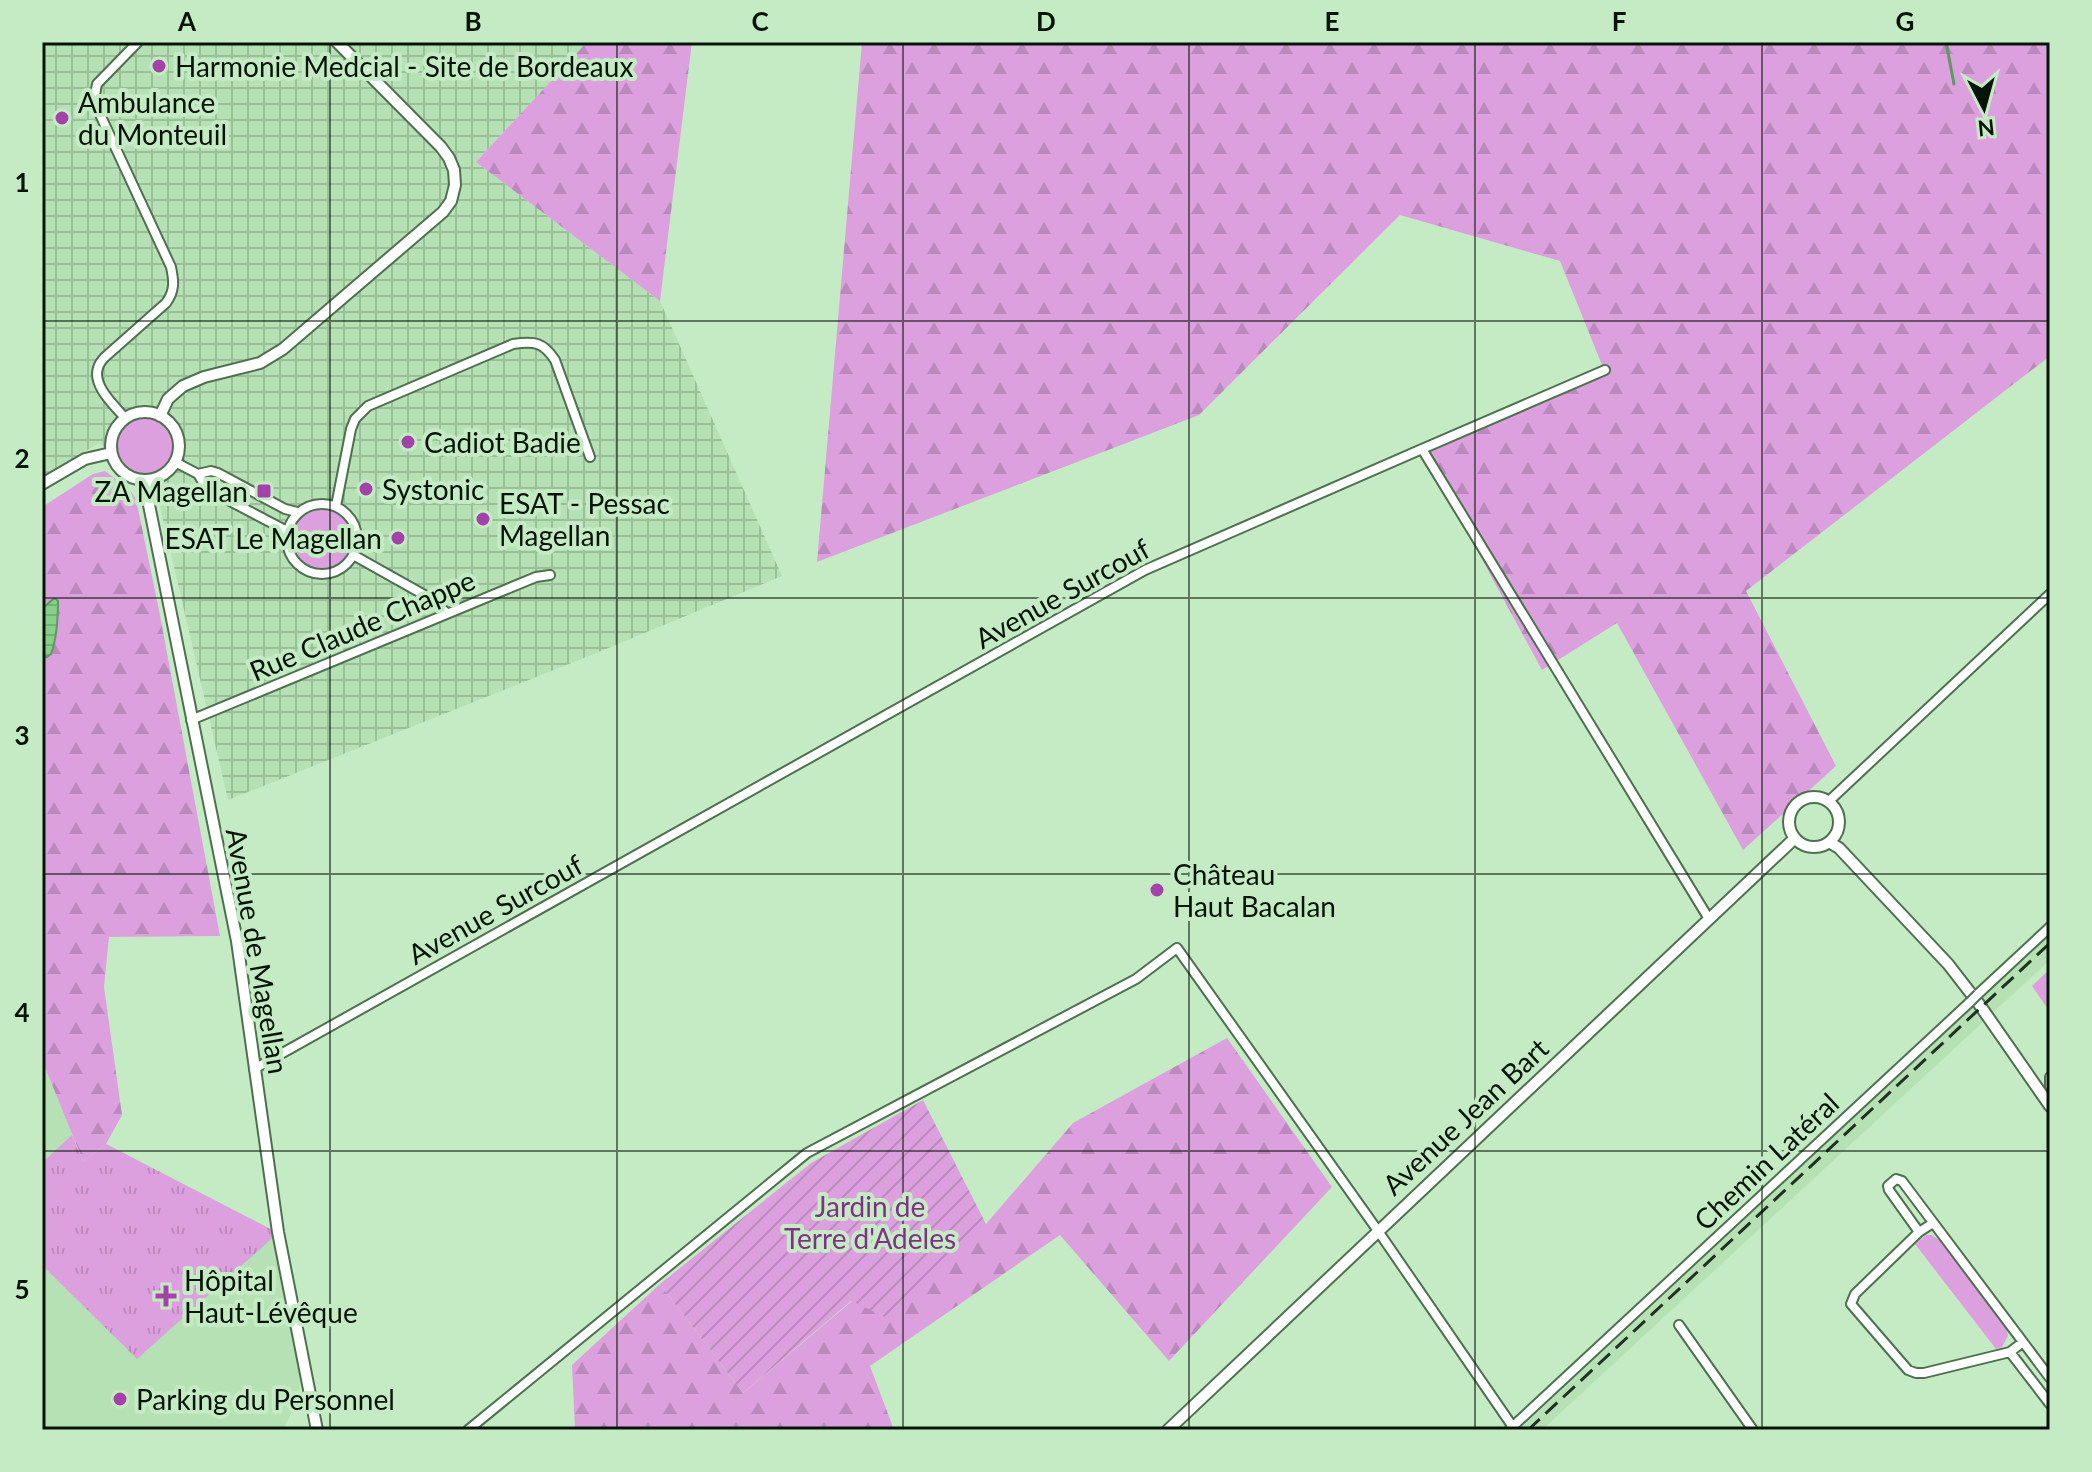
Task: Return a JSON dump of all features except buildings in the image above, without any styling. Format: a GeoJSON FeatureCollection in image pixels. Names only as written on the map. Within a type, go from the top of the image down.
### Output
{"type":"FeatureCollection","features":[{"type":"Feature","properties":{"kind":"street"},"geometry":{"type":"LineString","coordinates":[[125,418],[102,390],[97,368],[105,357],[166,303],[171,296],[174,280],[171,267],[97,108],[95,95],[97,84],[138,42]]}},
{"type":"Feature","properties":{"kind":"street"},"geometry":{"type":"LineString","coordinates":[[160,416],[168,399],[183,386],[204,377],[260,363],[283,349],[443,212],[451,201],[455,185],[454,170],[441,147],[337,42]]}},
{"type":"Feature","properties":{"kind":"street"},"geometry":{"type":"LineString","coordinates":[[336,506],[351,429],[360,412],[513,344],[539,344],[555,360],[590,457]]}},
{"type":"Feature","properties":{"kind":"street","name":"Avenue Surcouf"},"geometry":{"type":"LineString","coordinates":[[254,1069],[1145,570],[1605,370]]}},
{"type":"Feature","properties":{"kind":"street"},"geometry":{"type":"LineString","coordinates":[[149,411],[160,416],[166,418],[176,431],[180,447],[175,462],[163,475],[146,481],[130,478],[117,468],[111,453],[111,438],[116,427],[131,414],[149,411]]}},
{"type":"Feature","properties":{"kind":"street"},"geometry":{"type":"LineString","coordinates":[[1422,449],[1709,919]]}},
{"type":"Feature","properties":{"kind":"street"},"geometry":{"type":"LineString","coordinates":[[42,484],[85,459],[111,453]]}},
{"type":"Feature","properties":{"kind":"street"},"geometry":{"type":"LineString","coordinates":[[175,462],[198,474],[207,489],[287,531]]}},
{"type":"Feature","properties":{"kind":"street"},"geometry":{"type":"LineString","coordinates":[[198,474],[218,473],[285,509],[297,512]]}},
{"type":"Feature","properties":{"kind":"street","name":"Avenue de Magellan"},"geometry":{"type":"LineString","coordinates":[[146,481],[237,941],[278,1232],[317,1430]]}},
{"type":"Feature","properties":{"kind":"street"},"geometry":{"type":"LineString","coordinates":[[320,504],[336,506],[351,516],[358,533],[355,556],[341,570],[324,575],[306,571],[292,560],[287,531],[297,512],[320,504]]}},
{"type":"Feature","properties":{"kind":"street"},"geometry":{"type":"LineString","coordinates":[[355,556],[428,597],[447,613]]}},
{"type":"Feature","properties":{"kind":"street","name":"Rue Claude Chappe"},"geometry":{"type":"LineString","coordinates":[[191,720],[536,577],[550,575]]}},
{"type":"Feature","properties":{"kind":"street"},"geometry":{"type":"LineString","coordinates":[[1829,801],[2050,594]]}},
{"type":"Feature","properties":{"kind":"street"},"geometry":{"type":"LineString","coordinates":[[1814,796],[1829,801],[1840,821],[1835,836],[1823,845],[1808,846],[1795,838],[1789,824],[1793,808],[1814,796]]}},
{"type":"Feature","properties":{"kind":"street","name":"Avenue Jean Bart"},"geometry":{"type":"LineString","coordinates":[[1168,1430],[1795,838]]}},
{"type":"Feature","properties":{"kind":"street"},"geometry":{"type":"LineString","coordinates":[[1829,842],[1839,848],[1948,964],[2050,1106]]}},
{"type":"Feature","properties":{"kind":"street","name":"Chemin Latéral"},"geometry":{"type":"LineString","coordinates":[[1511,1428],[2050,927]]}},
{"type":"Feature","properties":{"kind":"street"},"geometry":{"type":"LineString","coordinates":[[468,1430],[807,1153],[1136,979],[1177,948],[1378,1231],[1511,1428]]}},
{"type":"Feature","properties":{"kind":"street"},"geometry":{"type":"LineString","coordinates":[[2050,1077],[2050,1086]]}},
{"type":"Feature","properties":{"kind":"street"},"geometry":{"type":"LineString","coordinates":[[1919,1232],[1889,1190],[1888,1186],[1896,1179],[1902,1181],[2050,1378]]}},
{"type":"Feature","properties":{"kind":"street"},"geometry":{"type":"LineString","coordinates":[[1933,1223],[1919,1232],[1855,1294],[1851,1304],[1908,1370],[1916,1373],[2010,1352],[2023,1342]]}},
{"type":"Feature","properties":{"kind":"street"},"geometry":{"type":"LineString","coordinates":[[1679,1325],[1753,1430]]}},
{"type":"Feature","properties":{"kind":"street"},"geometry":{"type":"LineString","coordinates":[[2010,1352],[2050,1404]]}},
{"type":"Feature","properties":{"kind":"shaded area"},"geometry":{"type":"Polygon","coordinates":[[[42,42],[587,42],[476,162],[660,301],[782,576],[228,800],[157,493],[99,443],[42,477],[42,42]]]}},
{"type":"Feature","properties":{"kind":"shaded area"},"geometry":{"type":"Polygon","coordinates":[[[53,599],[58,601],[57,628],[51,654],[47,657],[42,655],[42,609],[53,599]]]}},
{"type":"Feature","properties":{"kind":"shaded area"},"geometry":{"type":"Polygon","coordinates":[[[2050,935],[2050,960],[1542,1430],[1519,1430],[2050,935]]]}},
{"type":"Feature","properties":{"kind":"shaded area","name":"Hôpital Haut-Lévêque"},"geometry":{"type":"Polygon","coordinates":[[[42,1060],[83,1161],[106,1144],[278,1233],[301,1358],[297,1401],[283,1430],[42,1430],[42,1060]]]}},
{"type":"Feature","properties":{"kind":"green space"},"geometry":{"type":"Polygon","coordinates":[[[587,42],[692,42],[660,301],[476,162],[587,42]]]}},
{"type":"Feature","properties":{"kind":"green space"},"geometry":{"type":"Polygon","coordinates":[[[862,42],[2050,42],[2050,356],[1746,591],[1836,766],[1743,850],[1617,623],[1542,670],[1422,449],[1604,370],[1560,261],[1400,215],[1199,415],[817,562],[862,42]]]}},
{"type":"Feature","properties":{"kind":"green space"},"geometry":{"type":"Polygon","coordinates":[[[145,417],[164,426],[173,445],[164,464],[145,473],[126,464],[117,445],[126,426],[145,417]]]}},
{"type":"Feature","properties":{"kind":"green space"},"geometry":{"type":"Polygon","coordinates":[[[105,471],[130,490],[136,499],[220,936],[109,937],[104,987],[122,1115],[106,1144],[83,1161],[42,1060],[42,507],[93,474],[105,471]]]}},
{"type":"Feature","properties":{"kind":"green space"},"geometry":{"type":"Polygon","coordinates":[[[323,509],[334,511],[344,518],[351,528],[351,550],[344,560],[334,567],[323,569],[312,567],[302,560],[295,550],[293,539],[295,528],[302,518],[312,511],[323,509]]]}},
{"type":"Feature","properties":{"kind":"green space"},"geometry":{"type":"Polygon","coordinates":[[[2050,969],[2050,1012],[2032,986],[2050,969]]]}},
{"type":"Feature","properties":{"kind":"green space"},"geometry":{"type":"Polygon","coordinates":[[[1227,1038],[1332,1187],[1169,1361],[1060,1235],[870,1366],[894,1430],[575,1430],[572,1365],[660,1284],[743,1393],[852,1301],[986,1224],[1073,1123],[1227,1038]]]}},
{"type":"Feature","properties":{"kind":"green space","name":"Jardin de Terre d'Adeles"},"geometry":{"type":"Polygon","coordinates":[[[923,1100],[986,1224],[888,1318],[851,1301],[743,1393],[660,1284],[811,1163],[923,1100]]]}},
{"type":"Feature","properties":{"kind":"green space"},"geometry":{"type":"Polygon","coordinates":[[[72,1135],[83,1161],[106,1144],[278,1233],[137,1359],[42,1265],[42,1163],[72,1135]]]}},
{"type":"Feature","properties":{"kind":"green space"},"geometry":{"type":"Polygon","coordinates":[[[1926,1235],[1932,1235],[1942,1242],[2006,1326],[2008,1336],[2002,1347],[1996,1349],[1915,1244],[1926,1235]]]}},
{"type":"Feature","properties":{"kind":"waterway"},"geometry":{"type":"LineString","coordinates":[[1946,42],[1954,84]]}},
{"type":"Feature","properties":{"kind":"railway"},"geometry":{"type":"LineString","coordinates":[[1528,1430],[2050,943]]}},
{"type":"Feature","properties":{"kind":"place","name":"Harmonie Medcial - Site de Bordeaux"},"geometry":{"type":"Point","coordinates":[159,66]}},
{"type":"Feature","properties":{"kind":"place","name":"Ambulance du Monteuil"},"geometry":{"type":"Point","coordinates":[62,118]}},
{"type":"Feature","properties":{"kind":"place","name":"Cadiot Badie"},"geometry":{"type":"Point","coordinates":[408,442]}},
{"type":"Feature","properties":{"kind":"place","name":"Systonic"},"geometry":{"type":"Point","coordinates":[366,489]}},
{"type":"Feature","properties":{"kind":"place","name":"ZA Magellan"},"geometry":{"type":"Point","coordinates":[264,491]}},
{"type":"Feature","properties":{"kind":"place","name":"ESAT - Pessac Magellan"},"geometry":{"type":"Point","coordinates":[483,519]}},
{"type":"Feature","properties":{"kind":"place","name":"ESAT Le Magellan"},"geometry":{"type":"Point","coordinates":[398,538]}},
{"type":"Feature","properties":{"kind":"place","name":"Château Haut Bacalan"},"geometry":{"type":"Point","coordinates":[1157,890]}},
{"type":"Feature","properties":{"kind":"place","name":"Hôpital Haut-Lévêque"},"geometry":{"type":"Point","coordinates":[166,1296]}},
{"type":"Feature","properties":{"kind":"place","name":"Parking du Personnel"},"geometry":{"type":"Point","coordinates":[120,1399]}}]}
